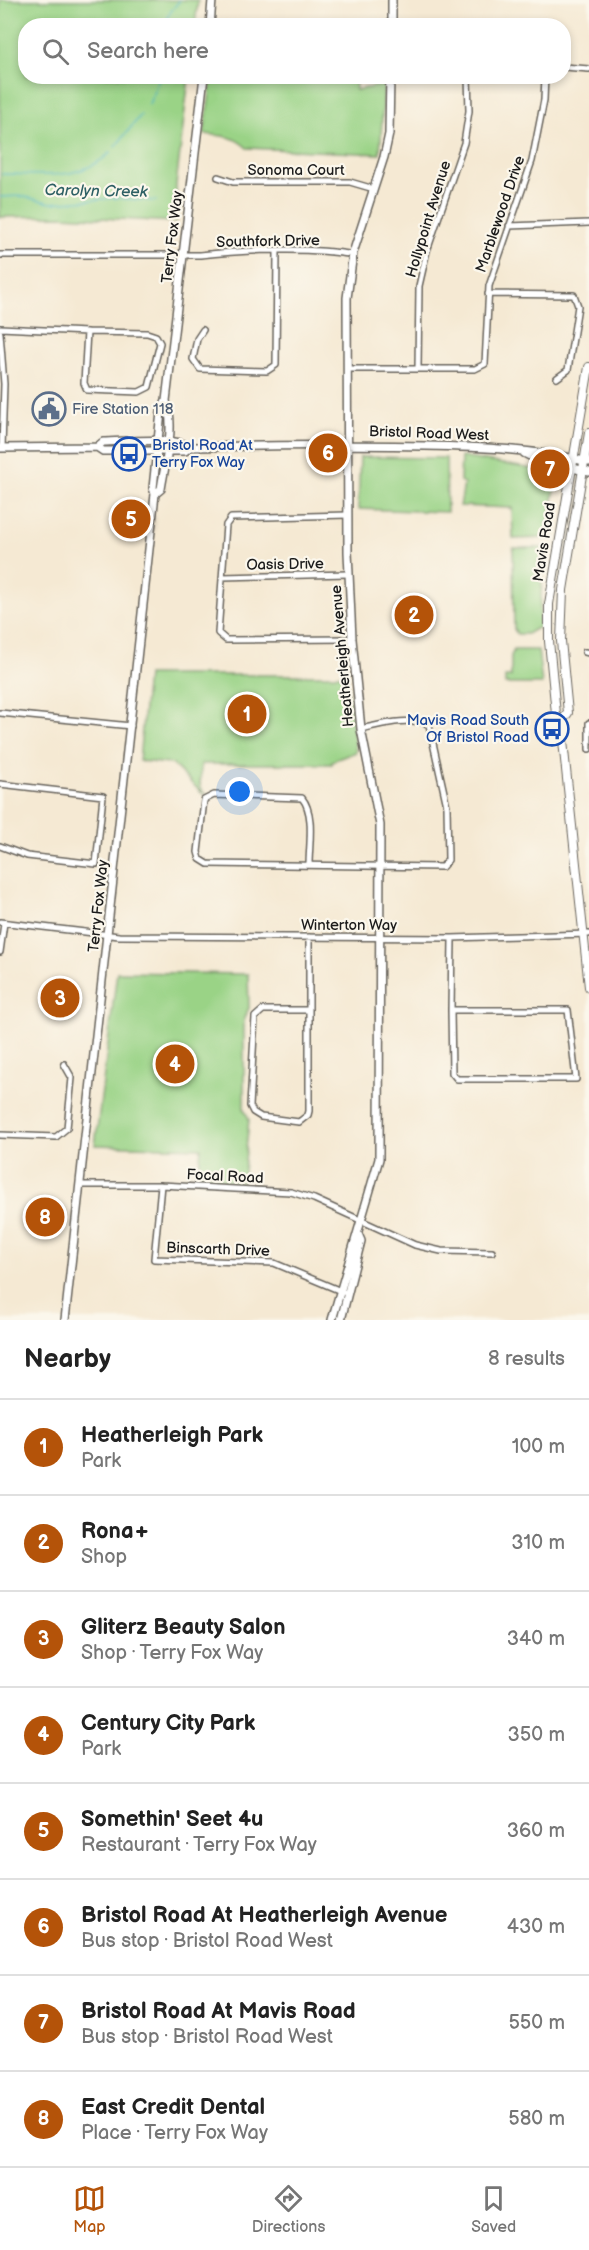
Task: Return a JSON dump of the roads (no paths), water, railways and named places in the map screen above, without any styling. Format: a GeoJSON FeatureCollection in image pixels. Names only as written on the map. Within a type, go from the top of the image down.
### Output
{"type":"FeatureCollection","features":[{"type":"Feature","properties":{"kind":"main road","name":"Mavis Road"},"geometry":{"type":"LineString","coordinates":[[589,366],[549,604],[549,641],[556,714],[561,722],[586,934],[589,987]]}},
{"type":"Feature","properties":{"kind":"main road","name":"Mavis Road"},"geometry":{"type":"LineString","coordinates":[[561,722],[567,713],[561,630],[563,590],[586,471],[589,433]]}},
{"type":"Feature","properties":{"kind":"street"},"geometry":{"type":"LineString","coordinates":[[211,18],[212,0]]}},
{"type":"Feature","properties":{"kind":"street"},"geometry":{"type":"LineString","coordinates":[[392,0],[392,18]]}},
{"type":"Feature","properties":{"kind":"street"},"geometry":{"type":"LineString","coordinates":[[571,68],[589,69]]}},
{"type":"Feature","properties":{"kind":"street","name":"Terry Fox Way"},"geometry":{"type":"LineString","coordinates":[[65,1320],[82,1185],[131,726],[155,494],[153,488],[161,412],[166,401],[203,84]]}},
{"type":"Feature","properties":{"kind":"street","name":"Heatherleigh Avenue"},"geometry":{"type":"LineString","coordinates":[[332,1320],[379,1159],[380,816],[361,729],[352,639],[348,574],[347,298],[353,255],[389,134],[390,84]]}},
{"type":"Feature","properties":{"kind":"street","name":"Hollypoint Avenue"},"geometry":{"type":"LineString","coordinates":[[418,369],[419,286],[428,251],[464,143],[469,111],[468,84]]}},
{"type":"Feature","properties":{"kind":"street","name":"Marblewood Drive"},"geometry":{"type":"LineString","coordinates":[[347,369],[478,369],[485,364],[488,294],[534,154],[545,84]]}},
{"type":"Feature","properties":{"kind":"street","name":"Sonoma Court"},"geometry":{"type":"LineString","coordinates":[[218,177],[233,182],[350,182],[374,189]]}},
{"type":"Feature","properties":{"kind":"street"},"geometry":{"type":"LineString","coordinates":[[509,226],[589,223]]}},
{"type":"Feature","properties":{"kind":"street"},"geometry":{"type":"LineString","coordinates":[[203,330],[196,339],[193,359],[200,369],[267,371],[276,365],[277,252]]}},
{"type":"Feature","properties":{"kind":"street","name":"Southfork Drive"},"geometry":{"type":"LineString","coordinates":[[0,255],[183,255],[277,252],[332,252],[353,255]]}},
{"type":"Feature","properties":{"kind":"street"},"geometry":{"type":"LineString","coordinates":[[488,294],[574,295],[578,306],[568,370],[557,378]]}},
{"type":"Feature","properties":{"kind":"street"},"geometry":{"type":"LineString","coordinates":[[0,328],[147,333],[156,336],[159,343],[149,387],[139,392],[87,390],[84,383],[87,332]]}},
{"type":"Feature","properties":{"kind":"street"},"geometry":{"type":"LineString","coordinates":[[0,333],[4,384],[1,448]]}},
{"type":"Feature","properties":{"kind":"street","name":"Terry Fox Way"},"geometry":{"type":"LineString","coordinates":[[155,494],[160,489],[168,442],[171,412],[166,401]]}},
{"type":"Feature","properties":{"kind":"street","name":"Bristol Road West"},"geometry":{"type":"LineString","coordinates":[[97,447],[103,442],[168,442],[184,443],[190,447],[347,444],[476,447],[537,452],[587,462]]}},
{"type":"Feature","properties":{"kind":"street","name":"Bristol Road West"},"geometry":{"type":"LineString","coordinates":[[1,448],[97,447],[103,451],[185,451],[190,447]]}},
{"type":"Feature","properties":{"kind":"street","name":"Bristol Road West"},"geometry":{"type":"LineString","coordinates":[[522,452],[536,459],[586,471]]}},
{"type":"Feature","properties":{"kind":"street"},"geometry":{"type":"LineString","coordinates":[[348,515],[231,518],[226,525],[218,628],[223,638],[352,639]]}},
{"type":"Feature","properties":{"kind":"street","name":"Oasis Drive"},"geometry":{"type":"LineString","coordinates":[[222,577],[348,574]]}},
{"type":"Feature","properties":{"kind":"street"},"geometry":{"type":"LineString","coordinates":[[0,713],[131,726]]}},
{"type":"Feature","properties":{"kind":"street"},"geometry":{"type":"LineString","coordinates":[[309,865],[310,819],[306,803],[302,798],[214,795],[204,800],[198,852],[208,864],[442,867],[449,855],[447,806],[429,725],[423,722],[389,723],[361,729]]}},
{"type":"Feature","properties":{"kind":"street"},"geometry":{"type":"LineString","coordinates":[[589,723],[589,749]]}},
{"type":"Feature","properties":{"kind":"street"},"geometry":{"type":"LineString","coordinates":[[0,784],[103,796],[96,864],[27,856],[0,846]]}},
{"type":"Feature","properties":{"kind":"street"},"geometry":{"type":"LineString","coordinates":[[0,952],[2,923]]}},
{"type":"Feature","properties":{"kind":"street","name":"Winterton Way"},"geometry":{"type":"LineString","coordinates":[[2,923],[108,936],[452,938],[586,934]]}},
{"type":"Feature","properties":{"kind":"street"},"geometry":{"type":"LineString","coordinates":[[309,937],[309,1010],[308,1115],[299,1122],[259,1116],[250,1106],[250,1070],[256,1013],[263,1010],[309,1010]]}},
{"type":"Feature","properties":{"kind":"street"},"geometry":{"type":"LineString","coordinates":[[451,1010],[568,1010],[576,1079],[458,1079],[452,1073],[451,1010],[452,938]]}},
{"type":"Feature","properties":{"kind":"street"},"geometry":{"type":"LineString","coordinates":[[0,1135],[56,1137],[63,1134],[68,1128],[72,1078],[64,1064]]}},
{"type":"Feature","properties":{"kind":"street","name":"Focal Road"},"geometry":{"type":"LineString","coordinates":[[82,1185],[161,1185],[291,1192],[363,1220],[405,1242],[424,1248],[441,1251],[492,1252]]}},
{"type":"Feature","properties":{"kind":"street","name":"Binscarth Drive"},"geometry":{"type":"LineString","coordinates":[[161,1185],[154,1259],[274,1263],[348,1294]]}},
{"type":"Feature","properties":{"kind":"street","name":"Heatherleigh Avenue"},"geometry":{"type":"LineString","coordinates":[[341,1320],[361,1241],[358,1234]]}},
{"type":"Feature","properties":{"kind":"waterway","name":"Carolyn Creek"},"geometry":{"type":"LineString","coordinates":[[167,18],[180,0]]}},
{"type":"Feature","properties":{"kind":"waterway","name":"Carolyn Creek"},"geometry":{"type":"LineString","coordinates":[[149,104],[157,84]]}},
{"type":"Feature","properties":{"kind":"waterway","name":"Carolyn Creek"},"geometry":{"type":"LineString","coordinates":[[115,147],[141,115]]}},
{"type":"Feature","properties":{"kind":"waterway","name":"Carolyn Creek"},"geometry":{"type":"LineString","coordinates":[[2,174],[46,175],[73,172],[99,162],[111,152]]}},
{"type":"Feature","properties":{"kind":"waterway","name":"Carolyn Creek"},"geometry":{"type":"LineString","coordinates":[[0,197],[21,196],[51,203],[115,198],[156,201]]}},
{"type":"Feature","properties":{"kind":"place","name":"Fire Station 118"},"geometry":{"type":"Point","coordinates":[49,409]}},
{"type":"Feature","properties":{"kind":"place","name":"Bristol Road At Heatherleigh Avenue"},"geometry":{"type":"Point","coordinates":[328,453]}},
{"type":"Feature","properties":{"kind":"place","name":"Bristol Road At Terry Fox Way"},"geometry":{"type":"Point","coordinates":[129,454]}},
{"type":"Feature","properties":{"kind":"place","name":"Bristol Road At Mavis Road"},"geometry":{"type":"Point","coordinates":[550,469]}},
{"type":"Feature","properties":{"kind":"place","name":"Somethin' Seet 4u"},"geometry":{"type":"Point","coordinates":[131,519]}},
{"type":"Feature","properties":{"kind":"place","name":"Rona+"},"geometry":{"type":"Point","coordinates":[414,615]}},
{"type":"Feature","properties":{"kind":"place","name":"Heatherleigh Park"},"geometry":{"type":"Point","coordinates":[247,714]}},
{"type":"Feature","properties":{"kind":"place","name":"Mavis Road South Of Bristol Road"},"geometry":{"type":"Point","coordinates":[552,729]}},
{"type":"Feature","properties":{"kind":"place","name":"Gliterz Beauty Salon"},"geometry":{"type":"Point","coordinates":[60,998]}},
{"type":"Feature","properties":{"kind":"place","name":"Century City Park"},"geometry":{"type":"Point","coordinates":[175,1064]}},
{"type":"Feature","properties":{"kind":"place","name":"East Credit Dental"},"geometry":{"type":"Point","coordinates":[45,1217]}}]}
